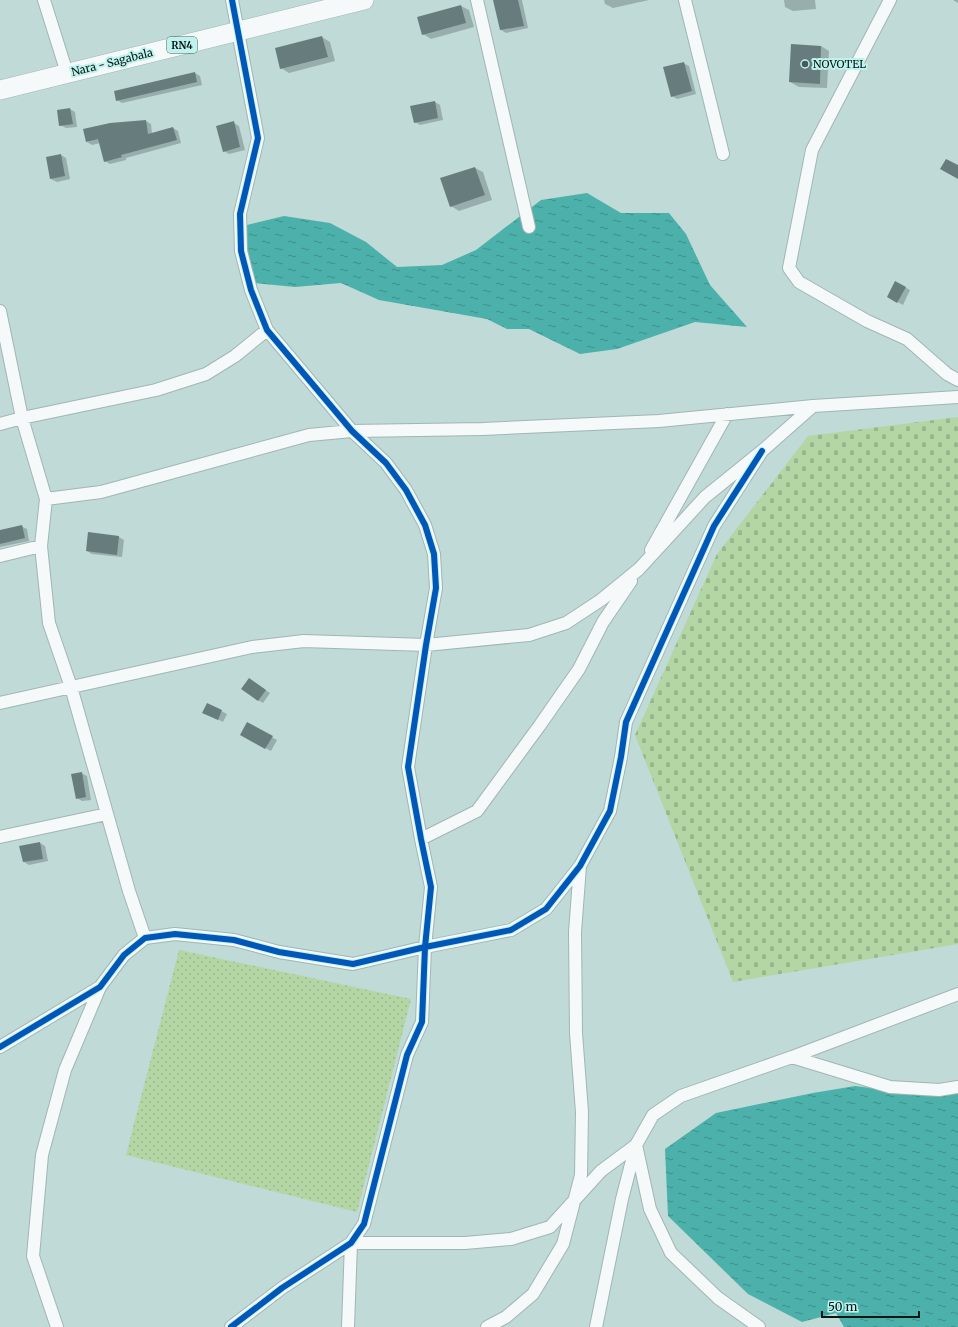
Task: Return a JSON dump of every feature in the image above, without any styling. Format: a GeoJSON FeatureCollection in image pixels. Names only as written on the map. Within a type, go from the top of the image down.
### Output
{"type":"FeatureCollection","features":[{"type":"Feature","properties":{"kind":"main road","name":"Nara - Sagabala"},"geometry":{"type":"LineString","coordinates":[[0,90],[364,0]]}},
{"type":"Feature","properties":{"kind":"street"},"geometry":{"type":"LineString","coordinates":[[44,0],[68,74]]}},
{"type":"Feature","properties":{"kind":"street"},"geometry":{"type":"LineString","coordinates":[[231,1327],[245,1321],[282,1288],[352,1243],[364,1224],[407,1055],[422,1022],[425,947],[431,887],[408,767],[436,588],[434,554],[425,525],[406,490],[386,463],[352,431],[267,330],[250,290],[241,251],[240,214],[258,138],[232,0]]}},
{"type":"Feature","properties":{"kind":"street"},"geometry":{"type":"LineString","coordinates":[[478,0],[529,227]]}},
{"type":"Feature","properties":{"kind":"street"},"geometry":{"type":"LineString","coordinates":[[685,0],[723,154]]}},
{"type":"Feature","properties":{"kind":"street"},"geometry":{"type":"LineString","coordinates":[[890,0],[812,150],[789,268],[799,282],[867,321],[907,339],[947,374],[958,380]]}},
{"type":"Feature","properties":{"kind":"street"},"geometry":{"type":"LineString","coordinates":[[0,311],[22,418],[46,500],[41,546],[49,623],[71,687],[129,891],[145,938]]}},
{"type":"Feature","properties":{"kind":"street"},"geometry":{"type":"LineString","coordinates":[[0,424],[156,390],[206,374],[234,356],[267,330]]}},
{"type":"Feature","properties":{"kind":"street"},"geometry":{"type":"LineString","coordinates":[[46,500],[101,492],[309,435],[352,431],[491,429],[659,421],[813,406],[958,397]]}},
{"type":"Feature","properties":{"kind":"street"},"geometry":{"type":"LineString","coordinates":[[0,703],[252,647],[304,641],[426,645],[529,635],[558,625],[566,622],[601,600],[640,569],[705,497],[762,452],[813,406]]}},
{"type":"Feature","properties":{"kind":"street"},"geometry":{"type":"LineString","coordinates":[[421,839],[477,811],[540,725],[579,669],[603,622],[640,569],[727,414]]}},
{"type":"Feature","properties":{"kind":"street"},"geometry":{"type":"LineString","coordinates":[[57,1327],[33,1256],[42,1155],[65,1070],[100,987],[124,955],[145,938],[175,934],[234,940],[279,952],[353,964],[425,947],[511,930],[546,909],[580,866],[610,811],[621,757],[626,722],[714,526],[762,452]]}},
{"type":"Feature","properties":{"kind":"street"},"geometry":{"type":"LineString","coordinates":[[0,556],[41,546]]}},
{"type":"Feature","properties":{"kind":"street"},"geometry":{"type":"LineString","coordinates":[[0,837],[107,814]]}},
{"type":"Feature","properties":{"kind":"street"},"geometry":{"type":"LineString","coordinates":[[487,1327],[506,1317],[532,1294],[563,1244],[581,1175],[582,1112],[576,1033],[575,932],[580,866]]}},
{"type":"Feature","properties":{"kind":"street"},"geometry":{"type":"LineString","coordinates":[[0,1047],[100,987]]}},
{"type":"Feature","properties":{"kind":"street"},"geometry":{"type":"LineString","coordinates":[[596,1327],[622,1199],[636,1145],[653,1115],[681,1096],[792,1057],[958,994]]}},
{"type":"Feature","properties":{"kind":"street"},"geometry":{"type":"LineString","coordinates":[[792,1057],[890,1087],[939,1090],[958,1088]]}},
{"type":"Feature","properties":{"kind":"street"},"geometry":{"type":"LineString","coordinates":[[352,1243],[465,1243],[511,1239],[550,1227],[601,1171],[636,1145]]}},
{"type":"Feature","properties":{"kind":"street"},"geometry":{"type":"LineString","coordinates":[[636,1145],[650,1209],[671,1253],[718,1298],[759,1327]]}},
{"type":"Feature","properties":{"kind":"street"},"geometry":{"type":"LineString","coordinates":[[348,1327],[352,1243]]}},
{"type":"Feature","properties":{"kind":"green space"},"geometry":{"type":"Polygon","coordinates":[[[958,417],[958,944],[733,982],[635,735],[717,554],[808,436],[958,417]]]}},
{"type":"Feature","properties":{"kind":"green space"},"geometry":{"type":"Polygon","coordinates":[[[179,950],[411,999],[357,1212],[126,1155],[179,950]]]}},
{"type":"Feature","properties":{"kind":"water"},"geometry":{"type":"Polygon","coordinates":[[[587,193],[621,213],[669,213],[686,234],[710,285],[747,327],[695,322],[617,349],[580,354],[529,329],[507,329],[487,319],[379,300],[341,283],[295,287],[254,283],[246,246],[247,225],[284,216],[330,223],[366,242],[397,267],[442,265],[476,250],[541,200],[587,193]]]}},
{"type":"Feature","properties":{"kind":"water"},"geometry":{"type":"Polygon","coordinates":[[[855,1086],[912,1093],[958,1092],[958,1327],[844,1327],[836,1313],[802,1322],[748,1294],[668,1216],[665,1149],[716,1113],[855,1086]]]}},
{"type":"Feature","properties":{"kind":"building"},"geometry":{"type":"Polygon","coordinates":[[[493,0],[518,0],[524,26],[500,30],[493,0]]]}},
{"type":"Feature","properties":{"kind":"building"},"geometry":{"type":"Polygon","coordinates":[[[461,5],[466,23],[422,35],[417,17],[461,5]]]}},
{"type":"Feature","properties":{"kind":"building"},"geometry":{"type":"Polygon","coordinates":[[[322,36],[328,57],[280,69],[275,48],[322,36]]]}},
{"type":"Feature","properties":{"kind":"building","name":"NOVOTEL"},"geometry":{"type":"Polygon","coordinates":[[[791,44],[821,46],[820,84],[789,82],[791,44]]]}},
{"type":"Feature","properties":{"kind":"building"},"geometry":{"type":"Polygon","coordinates":[[[684,62],[692,91],[671,97],[663,67],[684,62]]]}},
{"type":"Feature","properties":{"kind":"building"},"geometry":{"type":"Polygon","coordinates":[[[195,72],[197,82],[116,101],[114,91],[195,72]]]}},
{"type":"Feature","properties":{"kind":"building"},"geometry":{"type":"Polygon","coordinates":[[[435,101],[438,118],[414,123],[410,106],[435,101]]]}},
{"type":"Feature","properties":{"kind":"building"},"geometry":{"type":"Polygon","coordinates":[[[70,108],[73,124],[59,126],[57,110],[70,108]]]}},
{"type":"Feature","properties":{"kind":"building"},"geometry":{"type":"Polygon","coordinates":[[[146,120],[148,134],[173,127],[177,140],[121,155],[122,157],[104,162],[98,139],[86,142],[83,129],[110,123],[146,120]]]}},
{"type":"Feature","properties":{"kind":"building"},"geometry":{"type":"Polygon","coordinates":[[[234,121],[240,147],[223,152],[216,126],[234,121]]]}},
{"type":"Feature","properties":{"kind":"building"},"geometry":{"type":"Polygon","coordinates":[[[61,154],[65,176],[50,179],[46,157],[61,154]]]}},
{"type":"Feature","properties":{"kind":"building"},"geometry":{"type":"Polygon","coordinates":[[[946,159],[958,165],[958,179],[940,169],[946,159]]]}},
{"type":"Feature","properties":{"kind":"building"},"geometry":{"type":"Polygon","coordinates":[[[475,167],[485,195],[450,207],[440,178],[475,167]]]}},
{"type":"Feature","properties":{"kind":"building"},"geometry":{"type":"Polygon","coordinates":[[[895,281],[906,287],[897,303],[887,297],[895,281]]]}},
{"type":"Feature","properties":{"kind":"building"},"geometry":{"type":"Polygon","coordinates":[[[22,525],[25,538],[0,544],[0,530],[22,525]]]}},
{"type":"Feature","properties":{"kind":"building"},"geometry":{"type":"Polygon","coordinates":[[[88,532],[119,536],[117,555],[86,551],[88,532]]]}},
{"type":"Feature","properties":{"kind":"building"},"geometry":{"type":"Polygon","coordinates":[[[249,678],[266,690],[258,701],[241,689],[249,678]]]}},
{"type":"Feature","properties":{"kind":"building"},"geometry":{"type":"Polygon","coordinates":[[[207,703],[222,710],[218,720],[202,713],[207,703]]]}},
{"type":"Feature","properties":{"kind":"building"},"geometry":{"type":"Polygon","coordinates":[[[247,722],[273,736],[265,749],[240,735],[247,722]]]}},
{"type":"Feature","properties":{"kind":"building"},"geometry":{"type":"Polygon","coordinates":[[[82,772],[86,797],[76,799],[71,774],[82,772]]]}},
{"type":"Feature","properties":{"kind":"building"},"geometry":{"type":"Polygon","coordinates":[[[40,842],[43,859],[23,862],[19,846],[40,842]]]}},
{"type":"Feature","properties":{"kind":"cycle path"},"geometry":{"type":"LineString","coordinates":[[231,1327],[282,1288],[351,1243],[364,1224],[407,1055],[422,1022],[425,947],[431,887],[408,767],[436,588],[434,554],[425,525],[406,490],[386,463],[352,431],[267,330],[251,290],[241,251],[240,214],[258,138],[232,0]]}},
{"type":"Feature","properties":{"kind":"cycle path"},"geometry":{"type":"LineString","coordinates":[[0,1047],[100,987],[124,955],[145,938],[175,934],[234,940],[279,952],[353,964],[425,947],[511,930],[546,909],[580,866],[610,811],[621,757],[626,722],[714,526],[762,451]]}},
{"type":"Feature","properties":{"kind":"place","name":"NOVOTEL"},"geometry":{"type":"Point","coordinates":[805,64]}}]}
